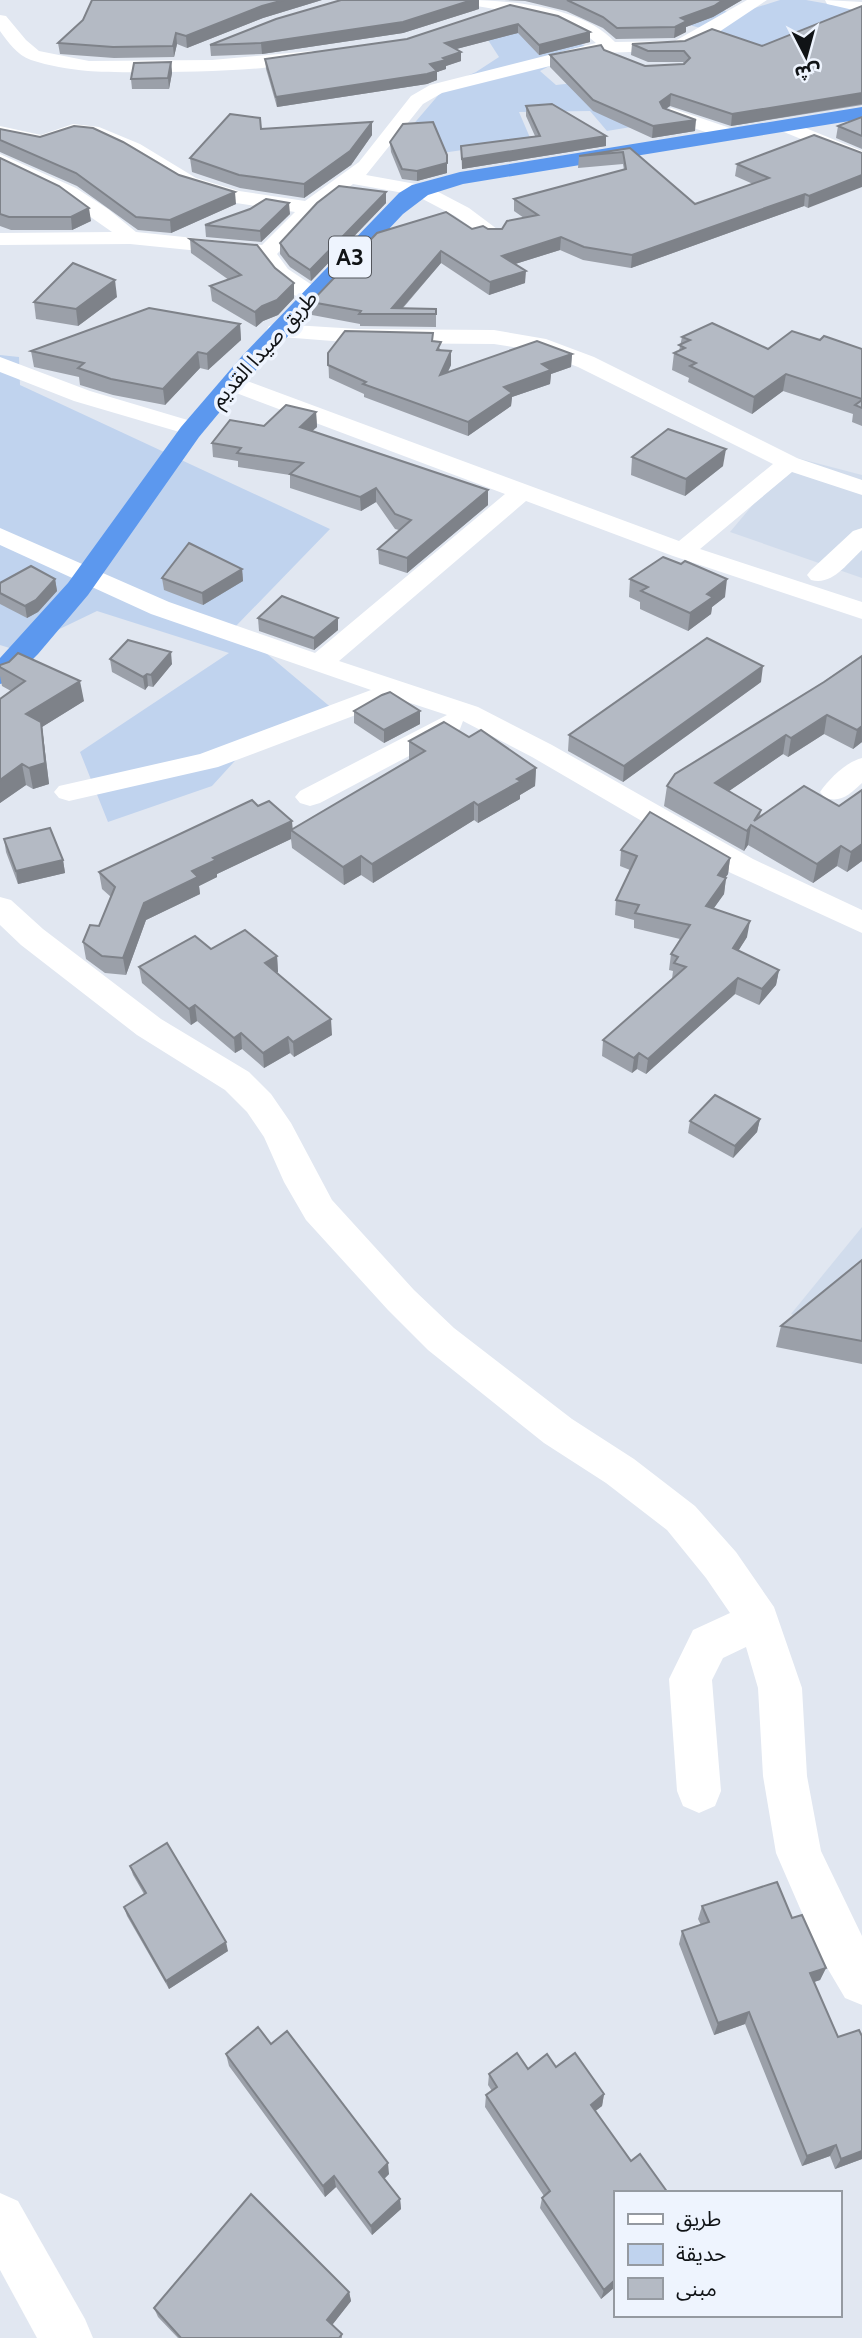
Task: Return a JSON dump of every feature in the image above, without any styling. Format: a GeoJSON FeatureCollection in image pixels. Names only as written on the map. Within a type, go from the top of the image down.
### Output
{"type":"FeatureCollection","features":[{"type":"Feature","properties":{"kind":"highway","name":"طريق صيدا القديم"},"geometry":{"type":"LineString","coordinates":[[0,675],[34,643],[87,577],[193,429],[238,376],[277,331],[395,208],[420,190],[460,178],[862,113]]}},
{"type":"Feature","properties":{"kind":"street"},"geometry":{"type":"LineString","coordinates":[[474,0],[511,4],[591,31],[607,44],[600,49]]}},
{"type":"Feature","properties":{"kind":"street"},"geometry":{"type":"LineString","coordinates":[[0,239],[130,238],[266,252],[277,245],[309,208],[366,166],[417,100],[436,89],[600,49],[678,46],[707,32],[759,0]]}},
{"type":"Feature","properties":{"kind":"street"},"geometry":{"type":"LineString","coordinates":[[833,0],[862,7]]}},
{"type":"Feature","properties":{"kind":"street"},"geometry":{"type":"LineString","coordinates":[[474,20],[511,4]]}},
{"type":"Feature","properties":{"kind":"street"},"geometry":{"type":"LineString","coordinates":[[0,20],[24,48],[38,57],[85,64],[143,66],[258,62],[331,53]]}},
{"type":"Feature","properties":{"kind":"street"},"geometry":{"type":"LineString","coordinates":[[143,66],[219,46]]}},
{"type":"Feature","properties":{"kind":"street"},"geometry":{"type":"LineString","coordinates":[[600,49],[636,68]]}},
{"type":"Feature","properties":{"kind":"street"},"geometry":{"type":"LineString","coordinates":[[670,114],[729,134]]}},
{"type":"Feature","properties":{"kind":"street"},"geometry":{"type":"LineString","coordinates":[[786,125],[862,158]]}},
{"type":"Feature","properties":{"kind":"street"},"geometry":{"type":"LineString","coordinates":[[0,132],[42,141],[73,130],[99,132],[134,148],[189,182],[236,197],[309,208]]}},
{"type":"Feature","properties":{"kind":"street"},"geometry":{"type":"LineString","coordinates":[[0,160],[73,195],[118,226],[130,238]]}},
{"type":"Feature","properties":{"kind":"street"},"geometry":{"type":"LineString","coordinates":[[350,178],[420,190],[462,212],[495,235]]}},
{"type":"Feature","properties":{"kind":"street"},"geometry":{"type":"LineString","coordinates":[[176,244],[187,234],[225,222],[261,202]]}},
{"type":"Feature","properties":{"kind":"street"},"geometry":{"type":"LineString","coordinates":[[266,252],[281,273],[313,296]]}},
{"type":"Feature","properties":{"kind":"street"},"geometry":{"type":"LineString","coordinates":[[277,331],[358,336],[494,337],[538,344],[562,351],[789,463],[862,488]]}},
{"type":"Feature","properties":{"kind":"street"},"geometry":{"type":"LineString","coordinates":[[0,364],[82,396],[193,429]]}},
{"type":"Feature","properties":{"kind":"street"},"geometry":{"type":"LineString","coordinates":[[606,372],[631,366],[680,386]]}},
{"type":"Feature","properties":{"kind":"street"},"geometry":{"type":"LineString","coordinates":[[238,376],[523,491],[682,551],[862,611]]}},
{"type":"Feature","properties":{"kind":"street"},"geometry":{"type":"LineString","coordinates":[[238,376],[611,500]]}},
{"type":"Feature","properties":{"kind":"street"},"geometry":{"type":"LineString","coordinates":[[682,551],[789,463]]}},
{"type":"Feature","properties":{"kind":"street"},"geometry":{"type":"LineString","coordinates":[[320,663],[523,491]]}},
{"type":"Feature","properties":{"kind":"street"},"geometry":{"type":"LineString","coordinates":[[677,523],[862,590]]}},
{"type":"Feature","properties":{"kind":"street"},"geometry":{"type":"LineString","coordinates":[[0,536],[160,608],[468,713],[542,751],[742,866],[862,922]]}},
{"type":"Feature","properties":{"kind":"street"},"geometry":{"type":"LineString","coordinates":[[820,575],[862,536]]}},
{"type":"Feature","properties":{"kind":"street"},"geometry":{"type":"LineString","coordinates":[[69,792],[208,761],[398,689]]}},
{"type":"Feature","properties":{"kind":"street"},"geometry":{"type":"LineString","coordinates":[[310,797],[468,713]]}},
{"type":"Feature","properties":{"kind":"street"},"geometry":{"type":"LineString","coordinates":[[835,792],[862,767]]}},
{"type":"Feature","properties":{"kind":"street"},"geometry":{"type":"LineString","coordinates":[[0,906],[32,937],[149,1027],[237,1081],[279,1132],[302,1182],[319,1210],[392,1291],[441,1339],[558,1431],[620,1471],[681,1518],[721,1565],[759,1620],[780,1688],[785,1776],[800,1853],[839,1942],[862,1981]]}},
{"type":"Feature","properties":{"kind":"street"},"geometry":{"type":"LineString","coordinates":[[699,1791],[690,1679],[708,1644],[759,1620]]}},
{"type":"Feature","properties":{"kind":"street"},"geometry":{"type":"LineString","coordinates":[[0,2219],[66,2338]]}},
{"type":"Feature","properties":{"kind":"shaded area"},"geometry":{"type":"Polygon","coordinates":[[[793,457],[862,475],[862,578],[730,532],[793,457]]]}},
{"type":"Feature","properties":{"kind":"shaded area"},"geometry":{"type":"Polygon","coordinates":[[[862,1227],[862,1346],[791,1314],[862,1227]]]}},
{"type":"Feature","properties":{"kind":"green space"},"geometry":{"type":"Polygon","coordinates":[[[704,0],[733,15],[780,0],[806,0],[862,10],[787,65],[700,28],[647,13],[704,0]]]}},
{"type":"Feature","properties":{"kind":"green space"},"geometry":{"type":"Polygon","coordinates":[[[481,29],[575,39],[586,47],[540,71],[556,85],[601,80],[649,124],[607,131],[590,111],[519,112],[531,140],[442,153],[393,148],[447,85],[476,72],[499,57],[481,29]]]}},
{"type":"Feature","properties":{"kind":"green space"},"geometry":{"type":"Polygon","coordinates":[[[0,355],[19,357],[20,385],[330,529],[235,627],[340,715],[243,752],[212,786],[108,822],[80,752],[229,653],[97,611],[16,650],[0,645],[0,355]]]}},
{"type":"Feature","properties":{"kind":"building"},"geometry":{"type":"Polygon","coordinates":[[[92,0],[284,0],[186,36],[176,33],[173,46],[113,47],[58,43],[83,20],[92,0]]]}},
{"type":"Feature","properties":{"kind":"building"},"geometry":{"type":"Polygon","coordinates":[[[341,0],[472,0],[403,22],[261,43],[210,45],[276,19],[341,0]]]}},
{"type":"Feature","properties":{"kind":"building"},"geometry":{"type":"Polygon","coordinates":[[[567,0],[723,0],[681,18],[687,21],[675,27],[617,28],[603,17],[567,0]]]}},
{"type":"Feature","properties":{"kind":"building"},"geometry":{"type":"Polygon","coordinates":[[[510,5],[558,16],[590,32],[539,45],[518,24],[445,43],[461,52],[430,64],[437,71],[276,97],[265,59],[407,39],[510,5]]]}},
{"type":"Feature","properties":{"kind":"building"},"geometry":{"type":"Polygon","coordinates":[[[862,6],[862,93],[732,114],[671,94],[660,102],[663,108],[696,120],[653,126],[593,100],[550,55],[601,45],[604,50],[645,66],[684,64],[690,58],[684,51],[648,51],[632,44],[685,41],[712,29],[762,46],[862,6]]]}},
{"type":"Feature","properties":{"kind":"building"},"geometry":{"type":"Polygon","coordinates":[[[171,62],[168,78],[131,79],[134,63],[171,62]]]}},
{"type":"Feature","properties":{"kind":"building"},"geometry":{"type":"Polygon","coordinates":[[[552,104],[606,136],[462,159],[461,146],[540,136],[526,106],[552,104]]]}},
{"type":"Feature","properties":{"kind":"building"},"geometry":{"type":"Polygon","coordinates":[[[230,114],[260,118],[261,129],[372,122],[350,151],[304,184],[239,175],[190,158],[230,114]]]}},
{"type":"Feature","properties":{"kind":"building"},"geometry":{"type":"Polygon","coordinates":[[[862,117],[862,136],[838,126],[862,117]]]}},
{"type":"Feature","properties":{"kind":"building"},"geometry":{"type":"Polygon","coordinates":[[[433,122],[447,155],[447,163],[417,171],[402,169],[390,142],[403,124],[433,122]]]}},
{"type":"Feature","properties":{"kind":"building"},"geometry":{"type":"Polygon","coordinates":[[[74,126],[93,128],[123,142],[179,175],[235,192],[170,220],[136,217],[76,173],[0,140],[0,129],[40,137],[74,126]]]}},
{"type":"Feature","properties":{"kind":"building"},"geometry":{"type":"Polygon","coordinates":[[[814,135],[862,153],[862,175],[809,196],[805,194],[632,255],[584,247],[561,237],[502,256],[526,271],[490,282],[441,251],[392,308],[436,309],[436,314],[359,314],[361,311],[311,302],[377,233],[446,212],[472,229],[483,226],[488,229],[502,229],[507,221],[538,215],[514,199],[626,169],[623,152],[579,156],[630,148],[695,204],[769,178],[737,164],[814,135]]]}},
{"type":"Feature","properties":{"kind":"building"},"geometry":{"type":"Polygon","coordinates":[[[0,158],[59,186],[89,208],[71,217],[9,217],[0,214],[0,158]]]}},
{"type":"Feature","properties":{"kind":"building"},"geometry":{"type":"Polygon","coordinates":[[[339,186],[386,192],[310,270],[289,256],[280,243],[317,203],[339,186]]]}},
{"type":"Feature","properties":{"kind":"building"},"geometry":{"type":"Polygon","coordinates":[[[266,199],[289,203],[260,231],[205,225],[250,209],[266,199]]]}},
{"type":"Feature","properties":{"kind":"building"},"geometry":{"type":"Polygon","coordinates":[[[190,239],[257,245],[275,268],[294,283],[277,300],[255,312],[210,286],[241,275],[190,239]]]}},
{"type":"Feature","properties":{"kind":"building"},"geometry":{"type":"Polygon","coordinates":[[[73,263],[115,280],[76,309],[34,302],[73,263]]]}},
{"type":"Feature","properties":{"kind":"building"},"geometry":{"type":"Polygon","coordinates":[[[149,308],[240,324],[207,354],[198,352],[163,389],[111,379],[78,368],[84,363],[31,351],[149,308]]]}},
{"type":"Feature","properties":{"kind":"building"},"geometry":{"type":"Polygon","coordinates":[[[712,323],[768,349],[792,331],[820,340],[824,336],[862,349],[862,399],[786,374],[754,397],[690,366],[696,363],[674,353],[685,348],[679,345],[690,340],[682,337],[712,323]]]}},
{"type":"Feature","properties":{"kind":"building"},"geometry":{"type":"Polygon","coordinates":[[[345,331],[433,333],[432,341],[441,342],[437,350],[451,351],[440,375],[537,341],[572,354],[542,364],[551,370],[504,387],[512,393],[468,422],[363,384],[366,382],[328,365],[328,353],[345,331]]]}},
{"type":"Feature","properties":{"kind":"building"},"geometry":{"type":"Polygon","coordinates":[[[286,405],[316,412],[300,427],[488,490],[407,558],[378,549],[411,520],[395,514],[376,488],[360,497],[290,474],[303,463],[237,453],[241,448],[212,443],[230,420],[264,426],[286,405]]]}},
{"type":"Feature","properties":{"kind":"building"},"geometry":{"type":"Polygon","coordinates":[[[668,429],[726,449],[686,479],[632,457],[668,429]]]}},
{"type":"Feature","properties":{"kind":"building"},"geometry":{"type":"Polygon","coordinates":[[[189,543],[242,569],[202,593],[162,578],[189,543]]]}},
{"type":"Feature","properties":{"kind":"building"},"geometry":{"type":"Polygon","coordinates":[[[663,557],[681,564],[685,561],[727,579],[707,594],[713,597],[690,613],[641,591],[648,587],[630,579],[663,557]]]}},
{"type":"Feature","properties":{"kind":"building"},"geometry":{"type":"Polygon","coordinates":[[[31,566],[55,579],[36,600],[25,606],[0,593],[0,583],[31,566]]]}},
{"type":"Feature","properties":{"kind":"building"},"geometry":{"type":"Polygon","coordinates":[[[282,596],[338,618],[314,638],[258,618],[282,596]]]}},
{"type":"Feature","properties":{"kind":"building"},"geometry":{"type":"Polygon","coordinates":[[[707,638],[763,666],[624,766],[569,735],[707,638]]]}},
{"type":"Feature","properties":{"kind":"building"},"geometry":{"type":"Polygon","coordinates":[[[128,640],[171,652],[151,675],[143,677],[110,659],[128,640]]]}},
{"type":"Feature","properties":{"kind":"building"},"geometry":{"type":"Polygon","coordinates":[[[18,653],[80,681],[26,714],[41,722],[45,763],[29,768],[22,764],[0,780],[0,699],[25,681],[0,665],[9,662],[18,653]]]}},
{"type":"Feature","properties":{"kind":"building"},"geometry":{"type":"Polygon","coordinates":[[[862,656],[862,726],[857,730],[827,715],[791,738],[786,735],[715,783],[761,810],[754,821],[804,786],[839,806],[862,790],[862,844],[851,852],[841,846],[817,864],[751,825],[747,831],[667,786],[675,774],[862,656]]]}},
{"type":"Feature","properties":{"kind":"building"},"geometry":{"type":"Polygon","coordinates":[[[390,692],[420,711],[384,730],[354,711],[382,695],[390,692]]]}},
{"type":"Feature","properties":{"kind":"building"},"geometry":{"type":"Polygon","coordinates":[[[444,722],[469,737],[481,730],[536,768],[517,779],[521,781],[478,805],[474,802],[372,864],[361,856],[343,867],[291,830],[425,751],[409,741],[444,722]]]}},
{"type":"Feature","properties":{"kind":"building"},"geometry":{"type":"Polygon","coordinates":[[[252,800],[258,806],[269,801],[292,821],[213,858],[216,860],[192,871],[198,877],[144,903],[123,958],[102,956],[83,942],[90,925],[99,926],[115,887],[99,872],[252,800]]]}},
{"type":"Feature","properties":{"kind":"building"},"geometry":{"type":"Polygon","coordinates":[[[650,812],[730,858],[718,875],[726,878],[706,906],[750,921],[733,948],[779,970],[762,989],[738,978],[648,1059],[639,1053],[634,1058],[603,1040],[686,967],[674,963],[678,957],[671,954],[690,925],[635,913],[639,905],[616,900],[637,856],[621,850],[650,812]]]}},
{"type":"Feature","properties":{"kind":"building"},"geometry":{"type":"Polygon","coordinates":[[[50,828],[63,860],[16,871],[4,839],[50,828]]]}},
{"type":"Feature","properties":{"kind":"building"},"geometry":{"type":"Polygon","coordinates":[[[245,930],[277,956],[265,963],[331,1019],[293,1042],[288,1037],[263,1053],[241,1033],[234,1038],[195,1005],[189,1009],[139,967],[195,936],[211,949],[245,930]]]}},
{"type":"Feature","properties":{"kind":"building"},"geometry":{"type":"Polygon","coordinates":[[[715,1095],[760,1119],[735,1146],[690,1121],[715,1095]]]}},
{"type":"Feature","properties":{"kind":"building"},"geometry":{"type":"Polygon","coordinates":[[[862,1260],[862,1341],[781,1326],[862,1260]]]}},
{"type":"Feature","properties":{"kind":"building"},"geometry":{"type":"Polygon","coordinates":[[[167,1843],[226,1942],[166,1981],[124,1907],[146,1893],[130,1866],[167,1843]]]}},
{"type":"Feature","properties":{"kind":"building"},"geometry":{"type":"Polygon","coordinates":[[[777,1882],[792,1918],[802,1915],[826,1968],[810,1973],[838,2037],[859,2030],[862,2036],[862,2151],[841,2159],[836,2145],[807,2156],[749,2012],[718,2023],[682,1931],[709,1922],[702,1906],[777,1882]]]}},
{"type":"Feature","properties":{"kind":"building"},"geometry":{"type":"Polygon","coordinates":[[[258,2027],[271,2044],[287,2031],[388,2163],[379,2172],[400,2199],[371,2226],[334,2176],[323,2186],[226,2054],[258,2027]]]}},
{"type":"Feature","properties":{"kind":"building"},"geometry":{"type":"Polygon","coordinates":[[[517,2053],[528,2069],[547,2054],[556,2067],[575,2053],[604,2094],[591,2105],[631,2161],[640,2154],[667,2191],[614,2191],[614,2281],[604,2290],[542,2198],[550,2191],[486,2095],[497,2087],[489,2074],[517,2053]]]}},
{"type":"Feature","properties":{"kind":"building"},"geometry":{"type":"Polygon","coordinates":[[[251,2194],[349,2292],[327,2320],[342,2334],[339,2338],[181,2338],[154,2308],[251,2194]]]}}]}
